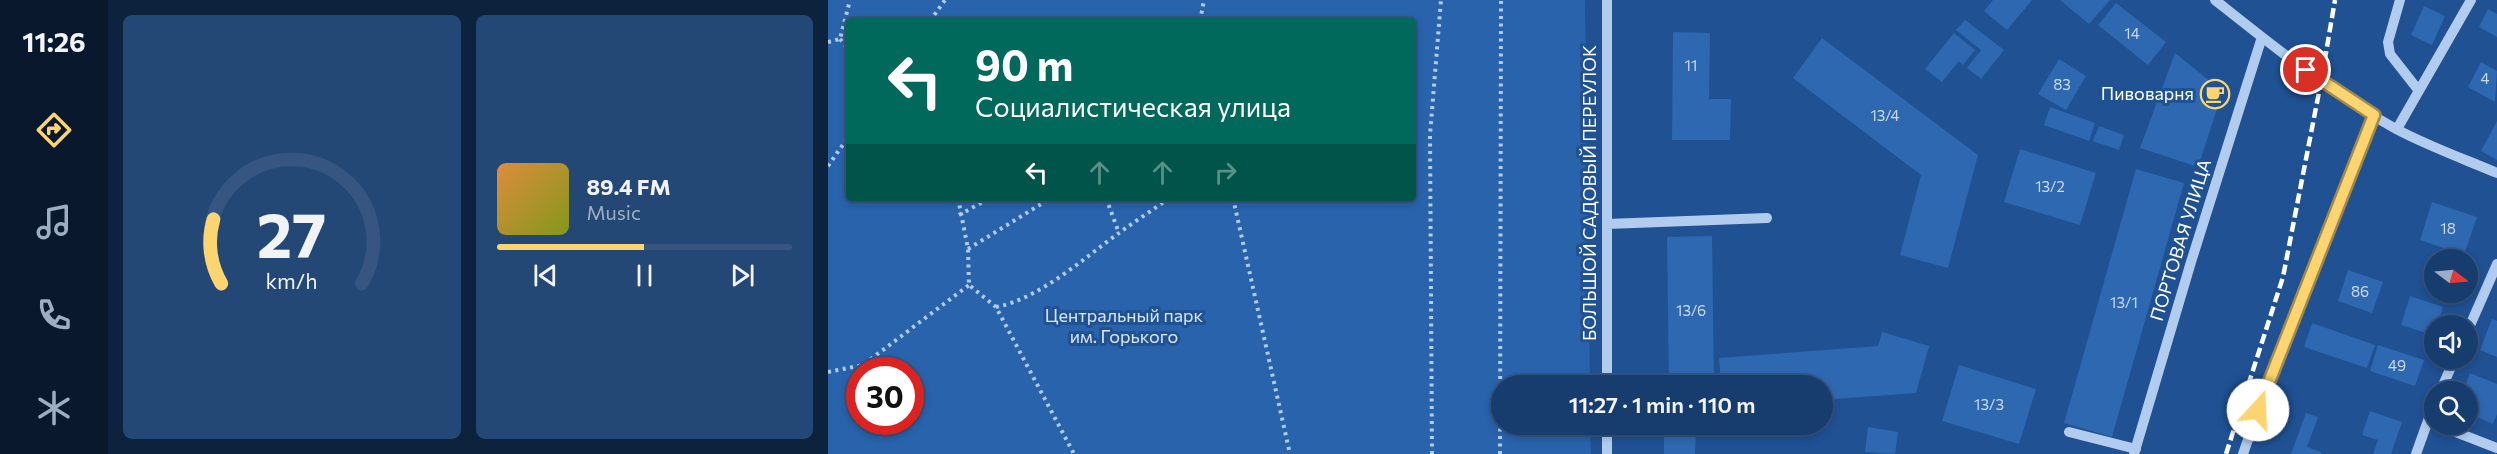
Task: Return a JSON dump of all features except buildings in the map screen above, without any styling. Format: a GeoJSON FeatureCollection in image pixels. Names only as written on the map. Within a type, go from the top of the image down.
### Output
{"type":"FeatureCollection","features":[{"type":"Feature","properties":{"kind":"street","name":"БОЛЬШОЙ САДОВЫЙ ПЕРЕУЛОК"},"geometry":{"type":"LineString","coordinates":[[1607,0],[1607,375]]}},
{"type":"Feature","properties":{"kind":"street"},"geometry":{"type":"LineString","coordinates":[[2215,0],[2321,82],[2374,115],[2397,129],[2497,173]]}},
{"type":"Feature","properties":{"kind":"street"},"geometry":{"type":"LineString","coordinates":[[2400,0],[2388,42],[2390,54],[2419,91]]}},
{"type":"Feature","properties":{"kind":"street"},"geometry":{"type":"LineString","coordinates":[[2397,129],[2472,0]]}},
{"type":"Feature","properties":{"kind":"street","name":"ПОРТОВАЯ УЛИЦА"},"geometry":{"type":"LineString","coordinates":[[2135,451],[2191,262],[2262,37]]}},
{"type":"Feature","properties":{"kind":"street"},"geometry":{"type":"LineString","coordinates":[[2243,454],[2266,388],[2374,115]]}},
{"type":"Feature","properties":{"kind":"street"},"geometry":{"type":"LineString","coordinates":[[1607,224],[1767,218]]}},
{"type":"Feature","properties":{"kind":"street"},"geometry":{"type":"LineString","coordinates":[[2475,315],[2497,264]]}},
{"type":"Feature","properties":{"kind":"street"},"geometry":{"type":"LineString","coordinates":[[2069,432],[2135,451]]}},
{"type":"Feature","properties":{"kind":"street"},"geometry":{"type":"LineString","coordinates":[[1607,435],[1607,454]]}},
{"type":"Feature","properties":{"kind":"street"},"geometry":{"type":"LineString","coordinates":[[2416,454],[2426,435]]}},
{"type":"Feature","properties":{"kind":"street"},"geometry":{"type":"LineString","coordinates":[[2463,435],[2497,448]]}},
{"type":"Feature","properties":{"kind":"path"},"geometry":{"type":"LineString","coordinates":[[840,39],[850,0]]}},
{"type":"Feature","properties":{"kind":"path"},"geometry":{"type":"LineString","coordinates":[[932,18],[945,0]]}},
{"type":"Feature","properties":{"kind":"path"},"geometry":{"type":"LineString","coordinates":[[1201,18],[1204,0]]}},
{"type":"Feature","properties":{"kind":"path"},"geometry":{"type":"LineString","coordinates":[[1432,454],[1430,135],[1441,0]]}},
{"type":"Feature","properties":{"kind":"path"},"geometry":{"type":"LineString","coordinates":[[1500,454],[1501,0]]}},
{"type":"Feature","properties":{"kind":"path"},"geometry":{"type":"LineString","coordinates":[[828,42],[840,39]]}},
{"type":"Feature","properties":{"kind":"path"},"geometry":{"type":"LineString","coordinates":[[840,39],[846,46]]}},
{"type":"Feature","properties":{"kind":"path"},"geometry":{"type":"LineString","coordinates":[[828,166],[846,140]]}},
{"type":"Feature","properties":{"kind":"path"},"geometry":{"type":"LineString","coordinates":[[958,201],[959,215],[968,249],[969,285],[996,307],[1074,454]]}},
{"type":"Feature","properties":{"kind":"path"},"geometry":{"type":"LineString","coordinates":[[959,215],[985,201]]}},
{"type":"Feature","properties":{"kind":"path"},"geometry":{"type":"LineString","coordinates":[[968,249],[1046,201]]}},
{"type":"Feature","properties":{"kind":"path"},"geometry":{"type":"LineString","coordinates":[[1107,201],[1119,233]]}},
{"type":"Feature","properties":{"kind":"path"},"geometry":{"type":"LineString","coordinates":[[996,307],[1014,304],[1080,264],[1165,201]]}},
{"type":"Feature","properties":{"kind":"path"},"geometry":{"type":"LineString","coordinates":[[1234,201],[1290,454]]}},
{"type":"Feature","properties":{"kind":"path"},"geometry":{"type":"LineString","coordinates":[[828,372],[863,365],[969,285]]}},
{"type":"Feature","properties":{"kind":"green space","name":"Центральный парк им. Горького"},"geometry":{"type":"Polygon","coordinates":[[[828,0],[1585,0],[1590,375],[1491,375],[1491,435],[1590,435],[1591,454],[828,454],[828,0]]]}},
{"type":"Feature","properties":{"kind":"railway"},"geometry":{"type":"LineString","coordinates":[[2226,454],[2283,277],[2335,0]]}},
{"type":"Feature","properties":{"kind":"place","name":"Пивоварня"},"geometry":{"type":"Point","coordinates":[2215,94]}},
{"type":"Feature","properties":{"kind":"route"},"geometry":{"type":"LineString","coordinates":[[2258,410],[2374,115],[2306,70]]}}]}
